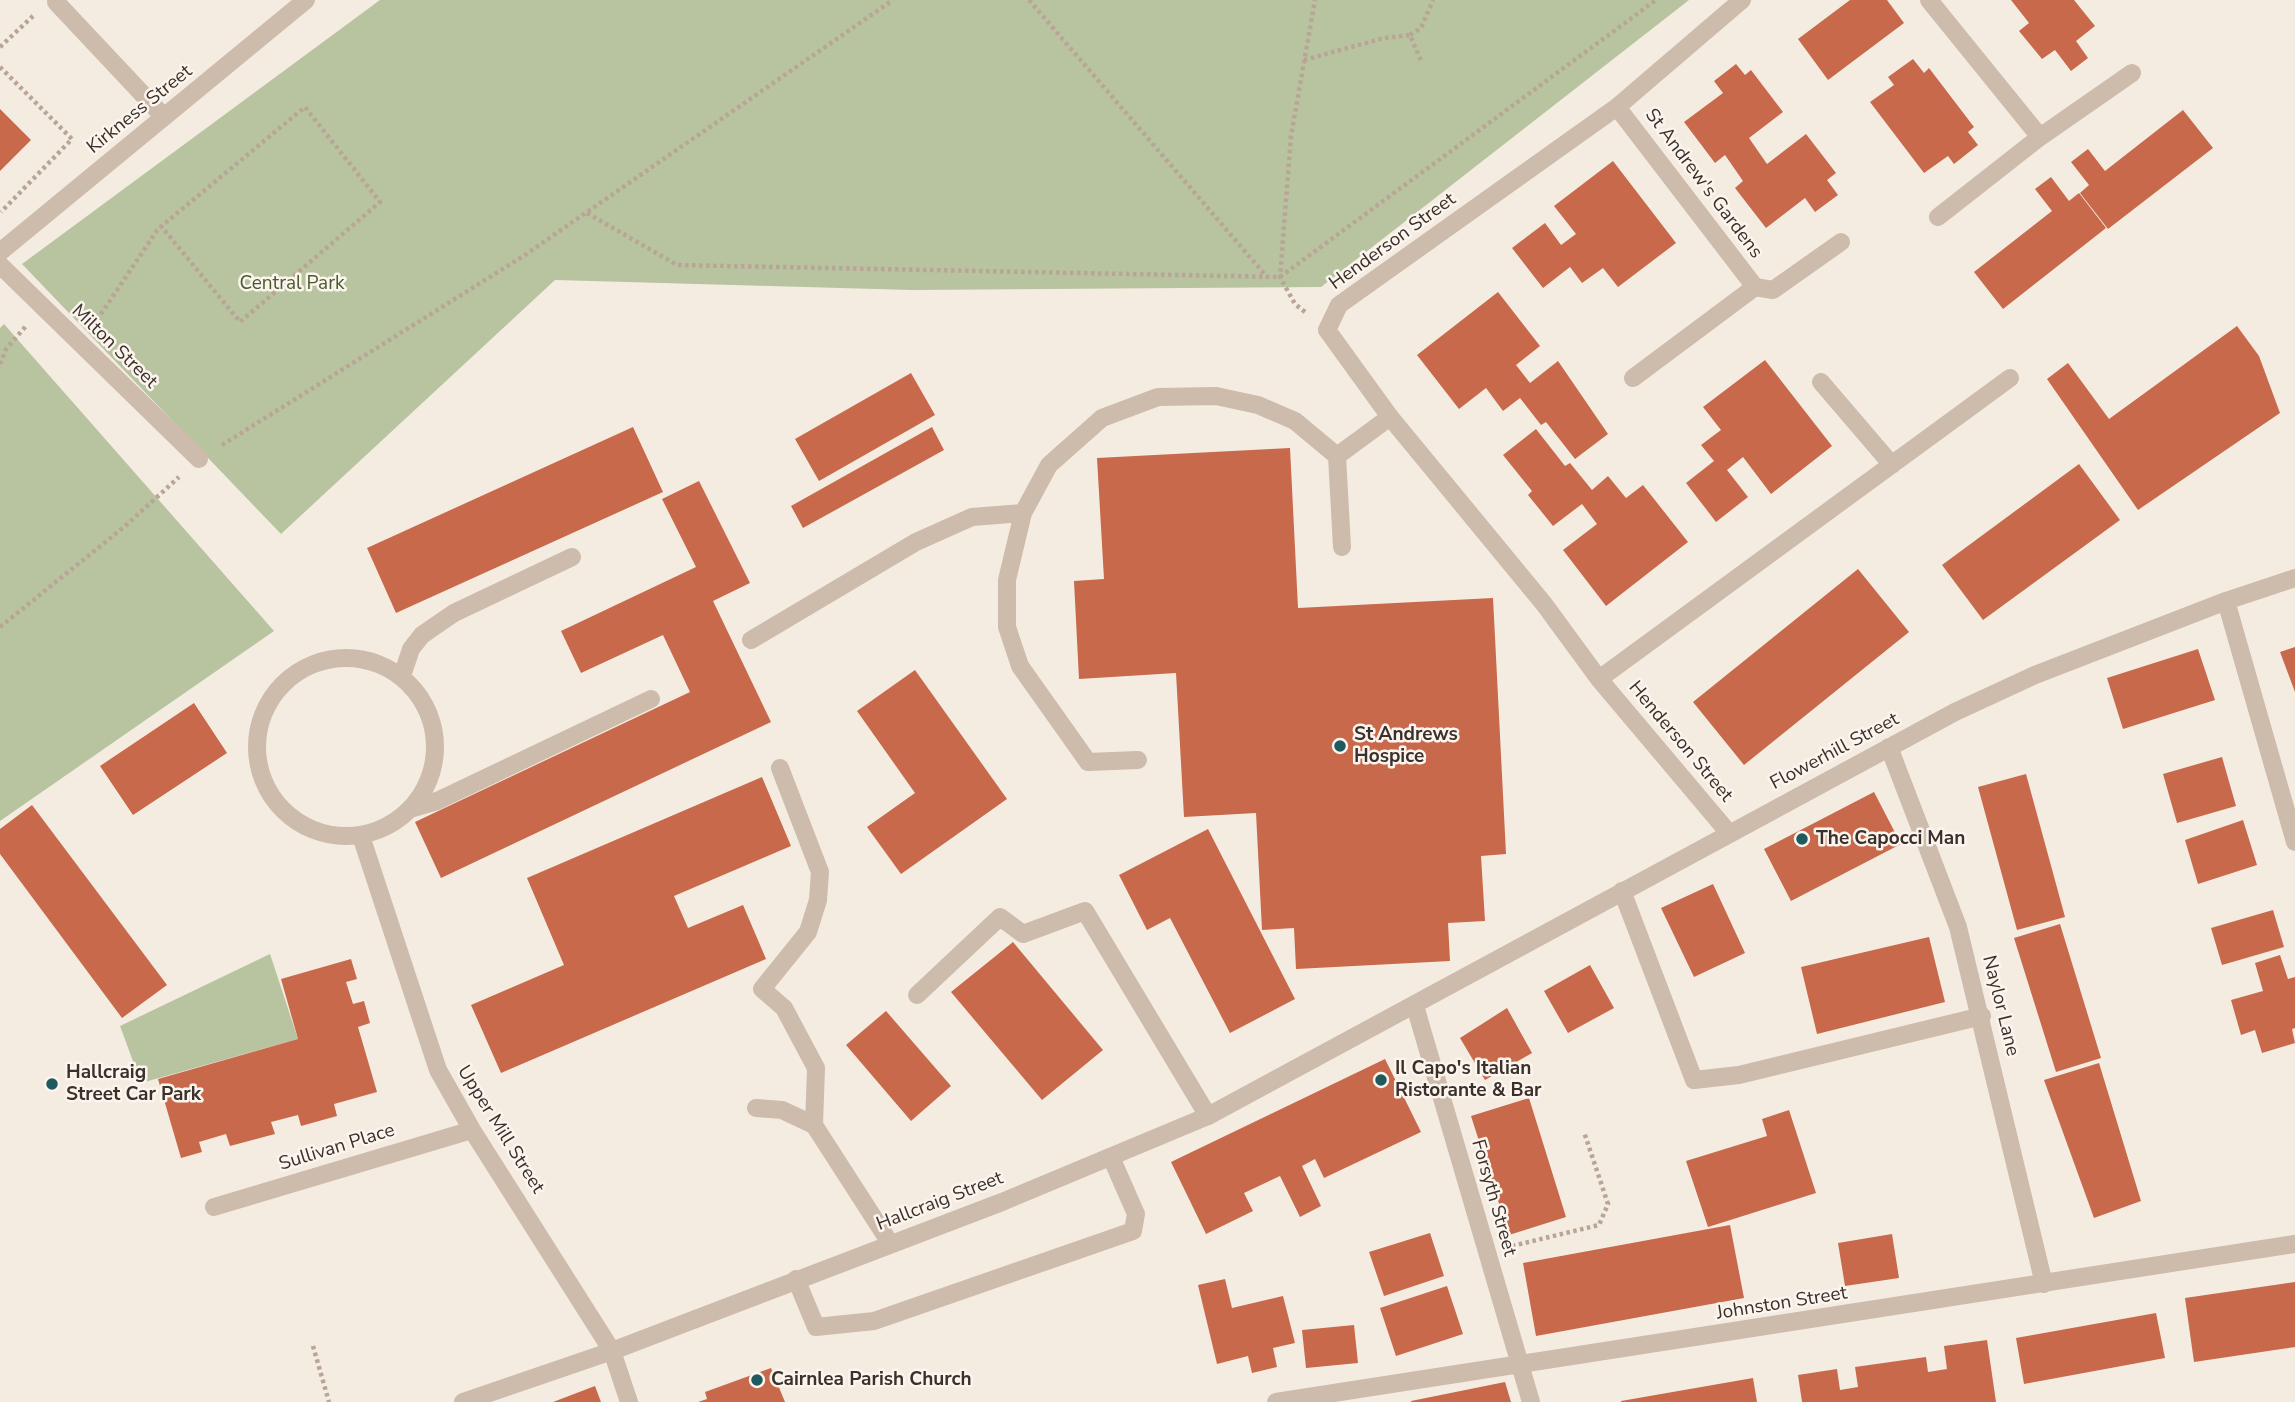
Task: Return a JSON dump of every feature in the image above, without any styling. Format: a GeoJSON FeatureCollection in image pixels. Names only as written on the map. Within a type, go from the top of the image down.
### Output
{"type":"FeatureCollection","features":[{"type":"Feature","properties":{"kind":"street","name":"Kirkness Street"},"geometry":{"type":"LineString","coordinates":[[0,252],[306,0]]}},
{"type":"Feature","properties":{"kind":"street","name":"Henderson Street"},"geometry":{"type":"LineString","coordinates":[[1728,832],[1599,678],[1544,604],[1390,417],[1327,330],[1339,305],[1617,107],[1742,0]]}},
{"type":"Feature","properties":{"kind":"street"},"geometry":{"type":"LineString","coordinates":[[1929,0],[2040,137]]}},
{"type":"Feature","properties":{"kind":"street"},"geometry":{"type":"LineString","coordinates":[[56,2],[164,117]]}},
{"type":"Feature","properties":{"kind":"street"},"geometry":{"type":"LineString","coordinates":[[1938,217],[2040,137],[2132,73]]}},
{"type":"Feature","properties":{"kind":"street","name":"St Andrew's Gardens"},"geometry":{"type":"LineString","coordinates":[[1617,107],[1755,287],[1773,290],[1842,242]]}},
{"type":"Feature","properties":{"kind":"street","name":"Milton Street"},"geometry":{"type":"LineString","coordinates":[[0,265],[199,459]]}},
{"type":"Feature","properties":{"kind":"street","name":"St Andrew's Gardens"},"geometry":{"type":"LineString","coordinates":[[1633,378],[1755,287]]}},
{"type":"Feature","properties":{"kind":"street","name":"Henderson Street"},"geometry":{"type":"LineString","coordinates":[[1599,678],[2010,378]]}},
{"type":"Feature","properties":{"kind":"street"},"geometry":{"type":"LineString","coordinates":[[1821,382],[1892,465]]}},
{"type":"Feature","properties":{"kind":"street"},"geometry":{"type":"LineString","coordinates":[[1138,760],[1088,762],[1020,666],[1007,627],[1007,580],[1023,513],[1049,465],[1102,418],[1158,397],[1216,396],[1258,405],[1295,421],[1337,456],[1342,547]]}},
{"type":"Feature","properties":{"kind":"street"},"geometry":{"type":"LineString","coordinates":[[1337,456],[1390,417]]}},
{"type":"Feature","properties":{"kind":"street"},"geometry":{"type":"LineString","coordinates":[[751,640],[916,542],[972,517],[1023,513]]}},
{"type":"Feature","properties":{"kind":"street"},"geometry":{"type":"LineString","coordinates":[[402,676],[411,649],[422,635],[454,612],[572,557]]}},
{"type":"Feature","properties":{"kind":"street","name":"Flowerhill Street"},"geometry":{"type":"LineString","coordinates":[[1415,1006],[1728,832],[1889,747],[2035,675],[2226,601],[2295,578]]}},
{"type":"Feature","properties":{"kind":"street"},"geometry":{"type":"LineString","coordinates":[[2226,601],[2295,842]]}},
{"type":"Feature","properties":{"kind":"street"},"geometry":{"type":"LineString","coordinates":[[346,657],[366,660],[402,676],[422,698],[433,725],[435,745],[429,783],[413,808],[390,826],[362,836],[332,836],[303,827],[280,808],[263,783],[256,754],[258,725],[271,697],[291,676],[317,662],[346,657]]}},
{"type":"Feature","properties":{"kind":"street"},"geometry":{"type":"LineString","coordinates":[[413,808],[437,801],[651,699]]}},
{"type":"Feature","properties":{"kind":"street","name":"Naylor Lane"},"geometry":{"type":"LineString","coordinates":[[1889,747],[1958,927],[1982,1016],[2044,1284]]}},
{"type":"Feature","properties":{"kind":"street"},"geometry":{"type":"LineString","coordinates":[[780,768],[820,872],[818,900],[808,932],[761,989],[784,1008],[816,1068],[814,1125]]}},
{"type":"Feature","properties":{"kind":"street","name":"Upper Mill Street"},"geometry":{"type":"LineString","coordinates":[[362,836],[438,1070],[472,1130],[612,1351],[629,1402]]}},
{"type":"Feature","properties":{"kind":"street"},"geometry":{"type":"LineString","coordinates":[[1622,891],[1694,1080],[1739,1075],[1982,1016]]}},
{"type":"Feature","properties":{"kind":"street"},"geometry":{"type":"LineString","coordinates":[[917,995],[1000,917],[1023,934],[1085,911],[1208,1115]]}},
{"type":"Feature","properties":{"kind":"street","name":"Hallcraig Street"},"geometry":{"type":"LineString","coordinates":[[463,1402],[612,1351],[1111,1157],[1208,1115],[1415,1006]]}},
{"type":"Feature","properties":{"kind":"street","name":"Forsyth Street"},"geometry":{"type":"LineString","coordinates":[[1415,1006],[1531,1402]]}},
{"type":"Feature","properties":{"kind":"street"},"geometry":{"type":"LineString","coordinates":[[756,1108],[782,1110],[814,1125],[890,1243]]}},
{"type":"Feature","properties":{"kind":"street","name":"Sullivan Place"},"geometry":{"type":"LineString","coordinates":[[214,1207],[472,1130]]}},
{"type":"Feature","properties":{"kind":"street"},"geometry":{"type":"LineString","coordinates":[[796,1279],[816,1327],[874,1321],[1133,1231],[1136,1214],[1111,1157]]}},
{"type":"Feature","properties":{"kind":"street","name":"Johnston Street"},"geometry":{"type":"LineString","coordinates":[[1277,1402],[1521,1367],[2295,1244]]}},
{"type":"Feature","properties":{"kind":"path"},"geometry":{"type":"LineString","coordinates":[[0,627],[124,527],[199,459],[525,255],[894,0]]}},
{"type":"Feature","properties":{"kind":"path"},"geometry":{"type":"LineString","coordinates":[[1029,0],[1267,277]]}},
{"type":"Feature","properties":{"kind":"path"},"geometry":{"type":"LineString","coordinates":[[1315,0],[1291,136],[1280,277],[1295,304],[1327,330]]}},
{"type":"Feature","properties":{"kind":"path"},"geometry":{"type":"LineString","coordinates":[[1304,60],[1384,38],[1410,35],[1421,28],[1433,0]]}},
{"type":"Feature","properties":{"kind":"path"},"geometry":{"type":"LineString","coordinates":[[587,213],[677,265],[1280,277],[1656,0]]}},
{"type":"Feature","properties":{"kind":"path"},"geometry":{"type":"LineString","coordinates":[[0,47],[27,20],[56,2]]}},
{"type":"Feature","properties":{"kind":"path"},"geometry":{"type":"LineString","coordinates":[[1410,35],[1422,62]]}},
{"type":"Feature","properties":{"kind":"path"},"geometry":{"type":"LineString","coordinates":[[0,67],[72,139],[0,212]]}},
{"type":"Feature","properties":{"kind":"path"},"geometry":{"type":"LineString","coordinates":[[81,344],[161,226],[305,107],[380,202],[240,322],[161,226]]}},
{"type":"Feature","properties":{"kind":"path"},"geometry":{"type":"LineString","coordinates":[[0,364],[6,349],[43,307]]}},
{"type":"Feature","properties":{"kind":"path"},"geometry":{"type":"LineString","coordinates":[[1487,1253],[1599,1225],[1608,1204],[1584,1132]]}},
{"type":"Feature","properties":{"kind":"path"},"geometry":{"type":"LineString","coordinates":[[313,1346],[329,1402]]}},
{"type":"Feature","properties":{"kind":"green space","name":"Central Park"},"geometry":{"type":"Polygon","coordinates":[[[380,0],[1689,0],[1321,287],[912,290],[555,280],[281,534],[22,264],[380,0]]]}},
{"type":"Feature","properties":{"kind":"green space"},"geometry":{"type":"Polygon","coordinates":[[[4,324],[274,631],[0,821],[0,328],[4,324]]]}},
{"type":"Feature","properties":{"kind":"green space"},"geometry":{"type":"Polygon","coordinates":[[[270,954],[298,1039],[141,1083],[120,1026],[270,954]]]}},
{"type":"Feature","properties":{"kind":"building"},"geometry":{"type":"Polygon","coordinates":[[[1850,0],[1887,0],[1904,23],[1828,80],[1798,39],[1850,0]]]}},
{"type":"Feature","properties":{"kind":"building"},"geometry":{"type":"Polygon","coordinates":[[[2011,0],[2074,0],[2095,26],[2076,41],[2088,58],[2071,71],[2055,50],[2042,59],[2019,31],[2029,23],[2011,0]]]}},
{"type":"Feature","properties":{"kind":"building"},"geometry":{"type":"Polygon","coordinates":[[[1913,59],[1924,73],[1929,68],[1974,127],[1968,132],[1978,145],[1954,164],[1948,156],[1924,173],[1870,102],[1894,85],[1888,77],[1913,59]]]}},
{"type":"Feature","properties":{"kind":"building"},"geometry":{"type":"Polygon","coordinates":[[[1736,64],[1745,75],[1751,70],[1783,112],[1749,138],[1767,164],[1806,134],[1836,173],[1827,180],[1838,195],[1815,212],[1805,198],[1766,228],[1735,188],[1743,181],[1725,155],[1715,163],[1684,122],[1723,93],[1714,81],[1736,64]]]}},
{"type":"Feature","properties":{"kind":"building"},"geometry":{"type":"Polygon","coordinates":[[[0,109],[31,140],[0,171],[0,109]]]}},
{"type":"Feature","properties":{"kind":"building"},"geometry":{"type":"Polygon","coordinates":[[[2183,110],[2213,148],[2108,229],[2080,193],[2089,185],[2071,162],[2088,149],[2105,171],[2183,110]]]}},
{"type":"Feature","properties":{"kind":"building"},"geometry":{"type":"Polygon","coordinates":[[[1613,161],[1676,243],[1618,287],[1603,268],[1582,283],[1570,267],[1543,288],[1512,248],[1545,223],[1561,245],[1576,234],[1554,206],[1613,161]]]}},
{"type":"Feature","properties":{"kind":"building"},"geometry":{"type":"Polygon","coordinates":[[[2051,177],[2069,201],[2079,193],[2106,228],[2003,309],[1974,272],[2052,211],[2035,189],[2051,177]]]}},
{"type":"Feature","properties":{"kind":"building"},"geometry":{"type":"Polygon","coordinates":[[[1498,292],[1540,346],[1516,365],[1530,383],[1558,361],[1608,434],[1575,459],[1546,422],[1541,425],[1520,398],[1503,411],[1486,388],[1459,409],[1417,355],[1498,292]]]}},
{"type":"Feature","properties":{"kind":"building"},"geometry":{"type":"Polygon","coordinates":[[[2237,326],[2259,356],[2280,413],[2138,510],[2047,379],[2068,363],[2109,419],[2237,326]]]}},
{"type":"Feature","properties":{"kind":"building"},"geometry":{"type":"Polygon","coordinates":[[[1765,360],[1832,446],[1771,494],[1743,457],[1727,470],[1748,497],[1716,522],[1686,483],[1714,461],[1701,445],[1721,430],[1703,407],[1765,360]]]}},
{"type":"Feature","properties":{"kind":"building"},"geometry":{"type":"Polygon","coordinates":[[[911,373],[935,415],[819,481],[795,439],[911,373]]]}},
{"type":"Feature","properties":{"kind":"building"},"geometry":{"type":"Polygon","coordinates":[[[633,427],[663,492],[396,613],[367,548],[633,427]]]}},
{"type":"Feature","properties":{"kind":"building"},"geometry":{"type":"Polygon","coordinates":[[[932,427],[944,450],[803,528],[791,506],[932,427]]]}},
{"type":"Feature","properties":{"kind":"building"},"geometry":{"type":"Polygon","coordinates":[[[1536,429],[1565,466],[1570,463],[1592,490],[1608,476],[1626,498],[1643,485],[1688,542],[1606,606],[1563,550],[1597,524],[1582,504],[1553,526],[1528,495],[1532,491],[1503,455],[1536,429]]]}},
{"type":"Feature","properties":{"kind":"building","name":"St Andrews Hospice"},"geometry":{"type":"Polygon","coordinates":[[[1290,448],[1298,608],[1493,598],[1506,854],[1481,856],[1485,921],[1448,923],[1450,961],[1296,969],[1294,928],[1262,930],[1256,813],[1184,817],[1176,673],[1079,679],[1074,581],[1104,579],[1097,458],[1290,448]]]}},
{"type":"Feature","properties":{"kind":"building"},"geometry":{"type":"Polygon","coordinates":[[[2079,464],[2120,520],[1983,620],[1942,565],[2079,464]]]}},
{"type":"Feature","properties":{"kind":"building"},"geometry":{"type":"Polygon","coordinates":[[[699,481],[750,583],[713,601],[771,722],[441,878],[415,822],[690,692],[663,635],[581,673],[561,631],[696,567],[662,499],[699,481]]]}},
{"type":"Feature","properties":{"kind":"building"},"geometry":{"type":"Polygon","coordinates":[[[1858,569],[1909,632],[1744,765],[1693,702],[1858,569]]]}},
{"type":"Feature","properties":{"kind":"building"},"geometry":{"type":"Polygon","coordinates":[[[2295,647],[2295,692],[2280,652],[2295,647]]]}},
{"type":"Feature","properties":{"kind":"building"},"geometry":{"type":"Polygon","coordinates":[[[2198,649],[2215,700],[2123,729],[2107,678],[2198,649]]]}},
{"type":"Feature","properties":{"kind":"building"},"geometry":{"type":"Polygon","coordinates":[[[915,670],[1007,799],[901,874],[867,827],[915,793],[857,711],[915,670]]]}},
{"type":"Feature","properties":{"kind":"building"},"geometry":{"type":"Polygon","coordinates":[[[194,703],[227,753],[133,815],[100,766],[194,703]]]}},
{"type":"Feature","properties":{"kind":"building"},"geometry":{"type":"Polygon","coordinates":[[[2222,757],[2236,806],[2177,823],[2163,774],[2222,757]]]}},
{"type":"Feature","properties":{"kind":"building"},"geometry":{"type":"Polygon","coordinates":[[[2026,774],[2065,917],[2017,930],[1978,787],[2026,774]]]}},
{"type":"Feature","properties":{"kind":"building"},"geometry":{"type":"Polygon","coordinates":[[[762,777],[791,846],[674,896],[688,928],[743,905],[766,959],[501,1073],[471,1005],[564,965],[527,878],[762,777]]]}},
{"type":"Feature","properties":{"kind":"building"},"geometry":{"type":"Polygon","coordinates":[[[1874,792],[1901,844],[1791,901],[1764,849],[1874,792]]]}},
{"type":"Feature","properties":{"kind":"building"},"geometry":{"type":"Polygon","coordinates":[[[32,805],[167,985],[122,1018],[0,854],[0,829],[32,805]]]}},
{"type":"Feature","properties":{"kind":"building"},"geometry":{"type":"Polygon","coordinates":[[[2243,820],[2257,865],[2198,884],[2185,840],[2243,820]]]}},
{"type":"Feature","properties":{"kind":"building"},"geometry":{"type":"Polygon","coordinates":[[[1208,829],[1295,999],[1230,1033],[1170,918],[1147,930],[1119,875],[1208,829]]]}},
{"type":"Feature","properties":{"kind":"building"},"geometry":{"type":"Polygon","coordinates":[[[1713,884],[1745,953],[1694,977],[1661,908],[1713,884]]]}},
{"type":"Feature","properties":{"kind":"building"},"geometry":{"type":"Polygon","coordinates":[[[2273,910],[2284,947],[2222,965],[2211,928],[2273,910]]]}},
{"type":"Feature","properties":{"kind":"building"},"geometry":{"type":"Polygon","coordinates":[[[2060,924],[2101,1058],[2056,1072],[2014,938],[2060,924]]]}},
{"type":"Feature","properties":{"kind":"building"},"geometry":{"type":"Polygon","coordinates":[[[1929,937],[1945,1002],[1817,1034],[1801,967],[1929,937]]]}},
{"type":"Feature","properties":{"kind":"building"},"geometry":{"type":"Polygon","coordinates":[[[1013,942],[1103,1050],[1042,1100],[951,992],[1013,942]]]}},
{"type":"Feature","properties":{"kind":"building"},"geometry":{"type":"Polygon","coordinates":[[[2280,955],[2288,979],[2295,977],[2295,1028],[2292,1029],[2295,1043],[2262,1053],[2255,1030],[2241,1035],[2231,1000],[2263,991],[2255,963],[2280,955]]]}},
{"type":"Feature","properties":{"kind":"building"},"geometry":{"type":"Polygon","coordinates":[[[351,959],[357,979],[346,982],[353,1004],[364,1001],[370,1023],[358,1027],[377,1092],[334,1104],[337,1116],[301,1126],[298,1115],[271,1122],[275,1134],[230,1146],[226,1134],[199,1142],[202,1152],[181,1158],[158,1079],[298,1039],[281,979],[351,959]]]}},
{"type":"Feature","properties":{"kind":"building"},"geometry":{"type":"Polygon","coordinates":[[[1590,965],[1614,1008],[1568,1033],[1544,991],[1590,965]]]}},
{"type":"Feature","properties":{"kind":"building"},"geometry":{"type":"Polygon","coordinates":[[[1507,1008],[1532,1053],[1485,1080],[1460,1038],[1507,1008]]]}},
{"type":"Feature","properties":{"kind":"building"},"geometry":{"type":"Polygon","coordinates":[[[886,1011],[951,1086],[911,1121],[846,1045],[886,1011]]]}},
{"type":"Feature","properties":{"kind":"building"},"geometry":{"type":"Polygon","coordinates":[[[1385,1059],[1421,1132],[1324,1178],[1315,1159],[1302,1166],[1321,1206],[1300,1217],[1280,1176],[1244,1193],[1253,1211],[1206,1234],[1171,1162],[1385,1059]]]}},
{"type":"Feature","properties":{"kind":"building"},"geometry":{"type":"Polygon","coordinates":[[[2099,1063],[2141,1201],[2094,1218],[2044,1080],[2099,1063]]]}},
{"type":"Feature","properties":{"kind":"building"},"geometry":{"type":"Polygon","coordinates":[[[1529,1098],[1566,1217],[1509,1235],[1471,1116],[1529,1098]]]}},
{"type":"Feature","properties":{"kind":"building"},"geometry":{"type":"Polygon","coordinates":[[[1789,1110],[1816,1193],[1708,1227],[1686,1161],[1767,1136],[1762,1119],[1789,1110]]]}},
{"type":"Feature","properties":{"kind":"building"},"geometry":{"type":"Polygon","coordinates":[[[1730,1225],[1744,1298],[1536,1336],[1523,1263],[1730,1225]]]}},
{"type":"Feature","properties":{"kind":"building"},"geometry":{"type":"Polygon","coordinates":[[[1430,1233],[1444,1276],[1384,1296],[1369,1252],[1430,1233]]]}},
{"type":"Feature","properties":{"kind":"building"},"geometry":{"type":"Polygon","coordinates":[[[1892,1234],[1899,1278],[1845,1286],[1838,1243],[1892,1234]]]}},
{"type":"Feature","properties":{"kind":"building"},"geometry":{"type":"Polygon","coordinates":[[[1225,1279],[1232,1308],[1283,1296],[1295,1343],[1273,1348],[1277,1367],[1252,1373],[1248,1356],[1217,1364],[1198,1285],[1225,1279]]]}},
{"type":"Feature","properties":{"kind":"building"},"geometry":{"type":"Polygon","coordinates":[[[2295,1282],[2295,1347],[2194,1362],[2185,1298],[2295,1282]]]}},
{"type":"Feature","properties":{"kind":"building"},"geometry":{"type":"Polygon","coordinates":[[[1447,1286],[1463,1334],[1396,1356],[1380,1308],[1447,1286]]]}},
{"type":"Feature","properties":{"kind":"building"},"geometry":{"type":"Polygon","coordinates":[[[2156,1313],[2165,1358],[2024,1384],[2016,1338],[2156,1313]]]}},
{"type":"Feature","properties":{"kind":"building"},"geometry":{"type":"Polygon","coordinates":[[[1354,1325],[1358,1363],[1306,1368],[1302,1330],[1354,1325]]]}},
{"type":"Feature","properties":{"kind":"building"},"geometry":{"type":"Polygon","coordinates":[[[1987,1340],[1996,1402],[1802,1402],[1798,1375],[1837,1369],[1840,1390],[1858,1387],[1855,1367],[1926,1357],[1928,1372],[1947,1369],[1944,1346],[1987,1340]]]}},
{"type":"Feature","properties":{"kind":"building","name":"Cairnlea Parish Church"},"geometry":{"type":"Polygon","coordinates":[[[771,1368],[785,1402],[698,1402],[707,1399],[705,1392],[771,1368]]]}},
{"type":"Feature","properties":{"kind":"building"},"geometry":{"type":"Polygon","coordinates":[[[1753,1378],[1757,1402],[1621,1402],[1621,1401],[1753,1378]]]}},
{"type":"Feature","properties":{"kind":"building"},"geometry":{"type":"Polygon","coordinates":[[[1505,1382],[1511,1402],[1411,1402],[1411,1401],[1505,1382]]]}},
{"type":"Feature","properties":{"kind":"building"},"geometry":{"type":"Polygon","coordinates":[[[595,1386],[601,1402],[553,1402],[595,1386]]]}},
{"type":"Feature","properties":{"kind":"place","name":"St Andrews Hospice"},"geometry":{"type":"Point","coordinates":[1340,746]}},
{"type":"Feature","properties":{"kind":"place","name":"The Capocci Man"},"geometry":{"type":"Point","coordinates":[1802,839]}},
{"type":"Feature","properties":{"kind":"place","name":"Il Capo's Italian Ristorante & Bar"},"geometry":{"type":"Point","coordinates":[1381,1080]}},
{"type":"Feature","properties":{"kind":"place","name":"Hallcraig Street Car Park"},"geometry":{"type":"Point","coordinates":[52,1084]}},
{"type":"Feature","properties":{"kind":"place","name":"Cairnlea Parish Church"},"geometry":{"type":"Point","coordinates":[757,1380]}}]}
